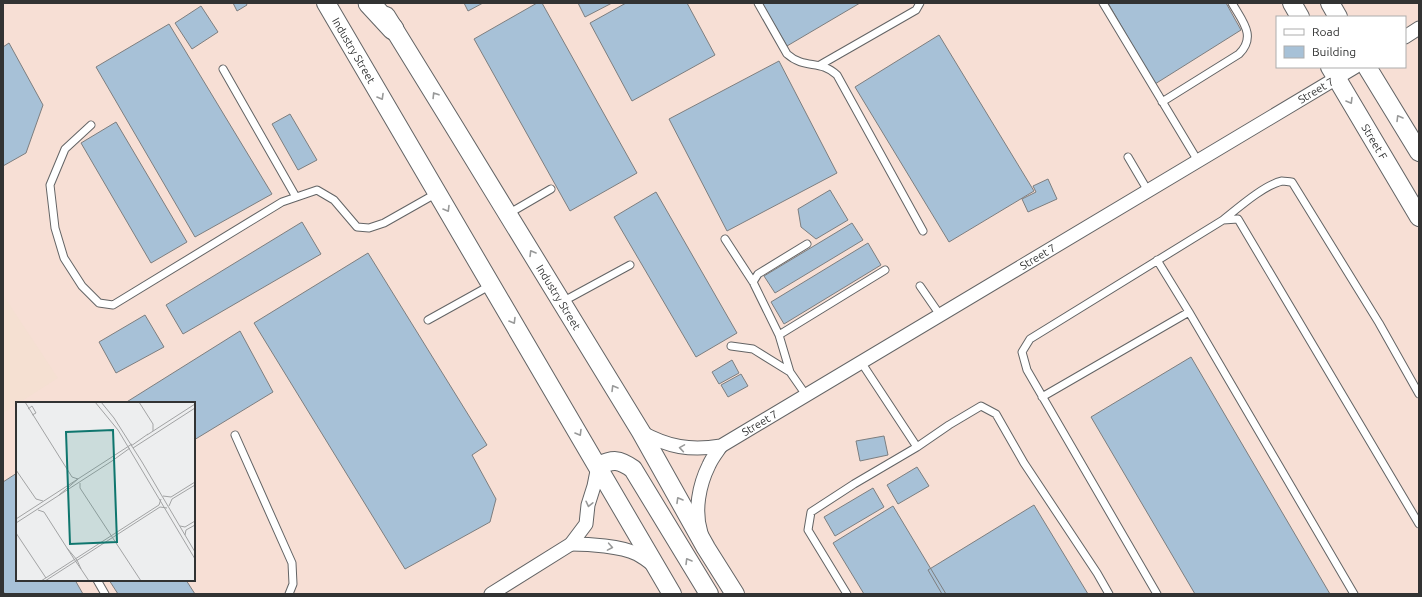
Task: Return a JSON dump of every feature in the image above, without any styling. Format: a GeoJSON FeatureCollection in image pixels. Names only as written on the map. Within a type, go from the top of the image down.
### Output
{"type":"FeatureCollection","features":[{"type":"Feature","properties":{"kind":"main road"},"geometry":{"type":"LineString","coordinates":[[369,3],[393,29]]}},
{"type":"Feature","properties":{"kind":"street","name":"Industry Street"},"geometry":{"type":"LineString","coordinates":[[326,3],[672,594]]}},
{"type":"Feature","properties":{"kind":"street","name":"Industry Street"},"geometry":{"type":"LineString","coordinates":[[378,3],[641,432],[706,548],[735,594]]}},
{"type":"Feature","properties":{"kind":"street"},"geometry":{"type":"LineString","coordinates":[[1292,3],[1299,16]]}},
{"type":"Feature","properties":{"kind":"street"},"geometry":{"type":"LineString","coordinates":[[1330,3],[1337,16]]}},
{"type":"Feature","properties":{"kind":"street"},"geometry":{"type":"LineString","coordinates":[[1406,36],[1419,28]]}},
{"type":"Feature","properties":{"kind":"street","name":"Street 7"},"geometry":{"type":"LineString","coordinates":[[641,432],[671,446],[688,449],[704,449],[721,446],[1198,161],[1333,72],[1351,68]]}},
{"type":"Feature","properties":{"kind":"street"},"geometry":{"type":"LineString","coordinates":[[1369,68],[1419,152]]}},
{"type":"Feature","properties":{"kind":"street","name":"Street F"},"geometry":{"type":"LineString","coordinates":[[1333,72],[1419,217]]}},
{"type":"Feature","properties":{"kind":"street","name":"Street 7"},"geometry":{"type":"LineString","coordinates":[[706,548],[700,527],[698,506],[701,484],[709,464],[721,446]]}},
{"type":"Feature","properties":{"kind":"street"},"geometry":{"type":"LineString","coordinates":[[491,594],[571,544],[586,524],[588,505],[598,466],[615,461],[624,462],[633,468],[708,594]]}},
{"type":"Feature","properties":{"kind":"street"},"geometry":{"type":"LineString","coordinates":[[571,544],[591,544],[613,547],[636,553],[656,567]]}},
{"type":"Feature","properties":{"kind":"lane"},"geometry":{"type":"LineString","coordinates":[[758,3],[787,54],[802,64],[820,65],[830,69],[837,75],[923,232]]}},
{"type":"Feature","properties":{"kind":"lane"},"geometry":{"type":"LineString","coordinates":[[820,65],[916,10],[920,3]]}},
{"type":"Feature","properties":{"kind":"lane"},"geometry":{"type":"LineString","coordinates":[[1103,3],[1198,161]]}},
{"type":"Feature","properties":{"kind":"lane"},"geometry":{"type":"LineString","coordinates":[[1162,102],[1238,54],[1244,48],[1248,39],[1247,30],[1232,3]]}},
{"type":"Feature","properties":{"kind":"lane"},"geometry":{"type":"LineString","coordinates":[[223,69],[296,197]]}},
{"type":"Feature","properties":{"kind":"lane"},"geometry":{"type":"LineString","coordinates":[[91,125],[65,149],[50,185],[55,228],[64,258],[82,286],[99,302],[113,305],[282,202],[296,197],[317,190],[334,200],[357,227],[369,228],[384,223],[437,193]]}},
{"type":"Feature","properties":{"kind":"lane"},"geometry":{"type":"LineString","coordinates":[[1128,157],[1148,191]]}},
{"type":"Feature","properties":{"kind":"lane"},"geometry":{"type":"LineString","coordinates":[[1158,594],[1027,370],[1022,352],[1030,339],[1223,220],[1244,203],[1269,187],[1283,181],[1292,182],[1379,323],[1419,394]]}},
{"type":"Feature","properties":{"kind":"lane"},"geometry":{"type":"LineString","coordinates":[[508,214],[551,189]]}},
{"type":"Feature","properties":{"kind":"lane"},"geometry":{"type":"LineString","coordinates":[[1223,220],[1238,219],[1419,524]]}},
{"type":"Feature","properties":{"kind":"lane"},"geometry":{"type":"LineString","coordinates":[[725,239],[753,282],[779,335],[790,372],[806,395]]}},
{"type":"Feature","properties":{"kind":"lane"},"geometry":{"type":"LineString","coordinates":[[753,282],[758,274],[808,244]]}},
{"type":"Feature","properties":{"kind":"lane"},"geometry":{"type":"LineString","coordinates":[[1157,260],[1354,594]]}},
{"type":"Feature","properties":{"kind":"lane"},"geometry":{"type":"LineString","coordinates":[[562,302],[630,265]]}},
{"type":"Feature","properties":{"kind":"lane"},"geometry":{"type":"LineString","coordinates":[[779,335],[885,270]]}},
{"type":"Feature","properties":{"kind":"lane"},"geometry":{"type":"LineString","coordinates":[[428,320],[491,285]]}},
{"type":"Feature","properties":{"kind":"lane"},"geometry":{"type":"LineString","coordinates":[[920,286],[940,315]]}},
{"type":"Feature","properties":{"kind":"lane"},"geometry":{"type":"LineString","coordinates":[[1042,397],[1189,312]]}},
{"type":"Feature","properties":{"kind":"lane"},"geometry":{"type":"LineString","coordinates":[[731,346],[753,349],[790,372]]}},
{"type":"Feature","properties":{"kind":"lane"},"geometry":{"type":"LineString","coordinates":[[861,362],[917,447]]}},
{"type":"Feature","properties":{"kind":"lane"},"geometry":{"type":"LineString","coordinates":[[847,594],[808,530],[812,512],[854,484],[917,447],[949,425],[981,406],[996,414],[1024,463],[1097,573],[1109,594]]}},
{"type":"Feature","properties":{"kind":"lane"},"geometry":{"type":"LineString","coordinates":[[235,435],[292,563],[293,584],[288,594]]}},
{"type":"Feature","properties":{"kind":"lane"},"geometry":{"type":"LineString","coordinates":[[98,581],[105,594]]}},
{"type":"Feature","properties":{"kind":"shaded area"},"geometry":{"type":"Polygon","coordinates":[[[3,3],[1419,3],[1419,594],[3,594],[3,3]]]}},
{"type":"Feature","properties":{"kind":"shaded area"},"geometry":{"type":"Polygon","coordinates":[[[3,295],[58,378],[20,402],[16,402],[16,405],[3,413],[3,295]]]}},
{"type":"Feature","properties":{"kind":"building"},"geometry":{"type":"Polygon","coordinates":[[[233,3],[246,3],[247,5],[237,11],[233,3]]]}},
{"type":"Feature","properties":{"kind":"building"},"geometry":{"type":"Polygon","coordinates":[[[464,3],[483,3],[468,11],[464,3]]]}},
{"type":"Feature","properties":{"kind":"building"},"geometry":{"type":"Polygon","coordinates":[[[537,3],[542,3],[637,173],[570,211],[474,39],[537,3]]]}},
{"type":"Feature","properties":{"kind":"building"},"geometry":{"type":"Polygon","coordinates":[[[578,3],[612,3],[585,17],[578,3]]]}},
{"type":"Feature","properties":{"kind":"building"},"geometry":{"type":"Polygon","coordinates":[[[626,3],[687,3],[715,55],[632,101],[590,23],[626,3]]]}},
{"type":"Feature","properties":{"kind":"building"},"geometry":{"type":"Polygon","coordinates":[[[762,3],[860,3],[787,46],[762,3]]]}},
{"type":"Feature","properties":{"kind":"building"},"geometry":{"type":"Polygon","coordinates":[[[1108,3],[1226,3],[1241,30],[1155,84],[1108,3]]]}},
{"type":"Feature","properties":{"kind":"building"},"geometry":{"type":"Polygon","coordinates":[[[201,6],[218,32],[192,49],[175,23],[201,6]]]}},
{"type":"Feature","properties":{"kind":"building"},"geometry":{"type":"Polygon","coordinates":[[[169,24],[272,194],[195,237],[96,67],[169,24]]]}},
{"type":"Feature","properties":{"kind":"building"},"geometry":{"type":"Polygon","coordinates":[[[939,35],[1034,191],[949,242],[855,87],[939,35]]]}},
{"type":"Feature","properties":{"kind":"building"},"geometry":{"type":"Polygon","coordinates":[[[9,43],[43,105],[26,153],[3,166],[3,47],[9,43]]]}},
{"type":"Feature","properties":{"kind":"building"},"geometry":{"type":"Polygon","coordinates":[[[779,61],[837,173],[727,231],[669,119],[779,61]]]}},
{"type":"Feature","properties":{"kind":"building"},"geometry":{"type":"Polygon","coordinates":[[[290,114],[317,160],[298,170],[272,124],[290,114]]]}},
{"type":"Feature","properties":{"kind":"building"},"geometry":{"type":"Polygon","coordinates":[[[116,122],[187,242],[151,263],[81,143],[116,122]]]}},
{"type":"Feature","properties":{"kind":"building"},"geometry":{"type":"Polygon","coordinates":[[[1048,179],[1057,199],[1028,212],[1022,199],[1036,192],[1033,186],[1048,179]]]}},
{"type":"Feature","properties":{"kind":"building"},"geometry":{"type":"Polygon","coordinates":[[[830,190],[848,220],[816,239],[801,227],[798,209],[830,190]]]}},
{"type":"Feature","properties":{"kind":"building"},"geometry":{"type":"Polygon","coordinates":[[[656,192],[737,333],[696,357],[614,217],[656,192]]]}},
{"type":"Feature","properties":{"kind":"building"},"geometry":{"type":"Polygon","coordinates":[[[302,222],[321,254],[183,334],[166,305],[302,222]]]}},
{"type":"Feature","properties":{"kind":"building"},"geometry":{"type":"Polygon","coordinates":[[[852,223],[863,240],[775,293],[764,276],[852,223]]]}},
{"type":"Feature","properties":{"kind":"building"},"geometry":{"type":"Polygon","coordinates":[[[868,243],[881,265],[784,324],[771,302],[868,243]]]}},
{"type":"Feature","properties":{"kind":"building"},"geometry":{"type":"Polygon","coordinates":[[[368,253],[487,445],[472,455],[496,499],[490,522],[405,569],[254,323],[368,253]]]}},
{"type":"Feature","properties":{"kind":"building"},"geometry":{"type":"Polygon","coordinates":[[[145,315],[164,347],[116,373],[99,342],[145,315]]]}},
{"type":"Feature","properties":{"kind":"building"},"geometry":{"type":"Polygon","coordinates":[[[240,331],[273,392],[195,439],[195,402],[127,402],[240,331]]]}},
{"type":"Feature","properties":{"kind":"building"},"geometry":{"type":"Polygon","coordinates":[[[1191,357],[1330,594],[1195,594],[1091,417],[1191,357]]]}},
{"type":"Feature","properties":{"kind":"building"},"geometry":{"type":"Polygon","coordinates":[[[732,360],[739,373],[719,384],[712,372],[732,360]]]}},
{"type":"Feature","properties":{"kind":"building"},"geometry":{"type":"Polygon","coordinates":[[[741,374],[748,386],[728,397],[721,385],[741,374]]]}},
{"type":"Feature","properties":{"kind":"building"},"geometry":{"type":"Polygon","coordinates":[[[884,436],[888,455],[860,461],[856,441],[884,436]]]}},
{"type":"Feature","properties":{"kind":"building"},"geometry":{"type":"Polygon","coordinates":[[[917,467],[929,486],[898,504],[887,485],[917,467]]]}},
{"type":"Feature","properties":{"kind":"building"},"geometry":{"type":"Polygon","coordinates":[[[16,474],[16,581],[76,581],[83,594],[5,594],[3,591],[3,482],[16,474]]]}},
{"type":"Feature","properties":{"kind":"building"},"geometry":{"type":"Polygon","coordinates":[[[873,488],[884,507],[835,536],[824,517],[873,488]]]}},
{"type":"Feature","properties":{"kind":"building"},"geometry":{"type":"Polygon","coordinates":[[[1034,505],[1088,594],[942,594],[928,570],[1034,505]]]}},
{"type":"Feature","properties":{"kind":"building"},"geometry":{"type":"Polygon","coordinates":[[[893,506],[946,594],[864,594],[833,543],[893,506]]]}},
{"type":"Feature","properties":{"kind":"building"},"geometry":{"type":"Polygon","coordinates":[[[110,581],[187,581],[195,594],[118,594],[110,581]]]}}]}
